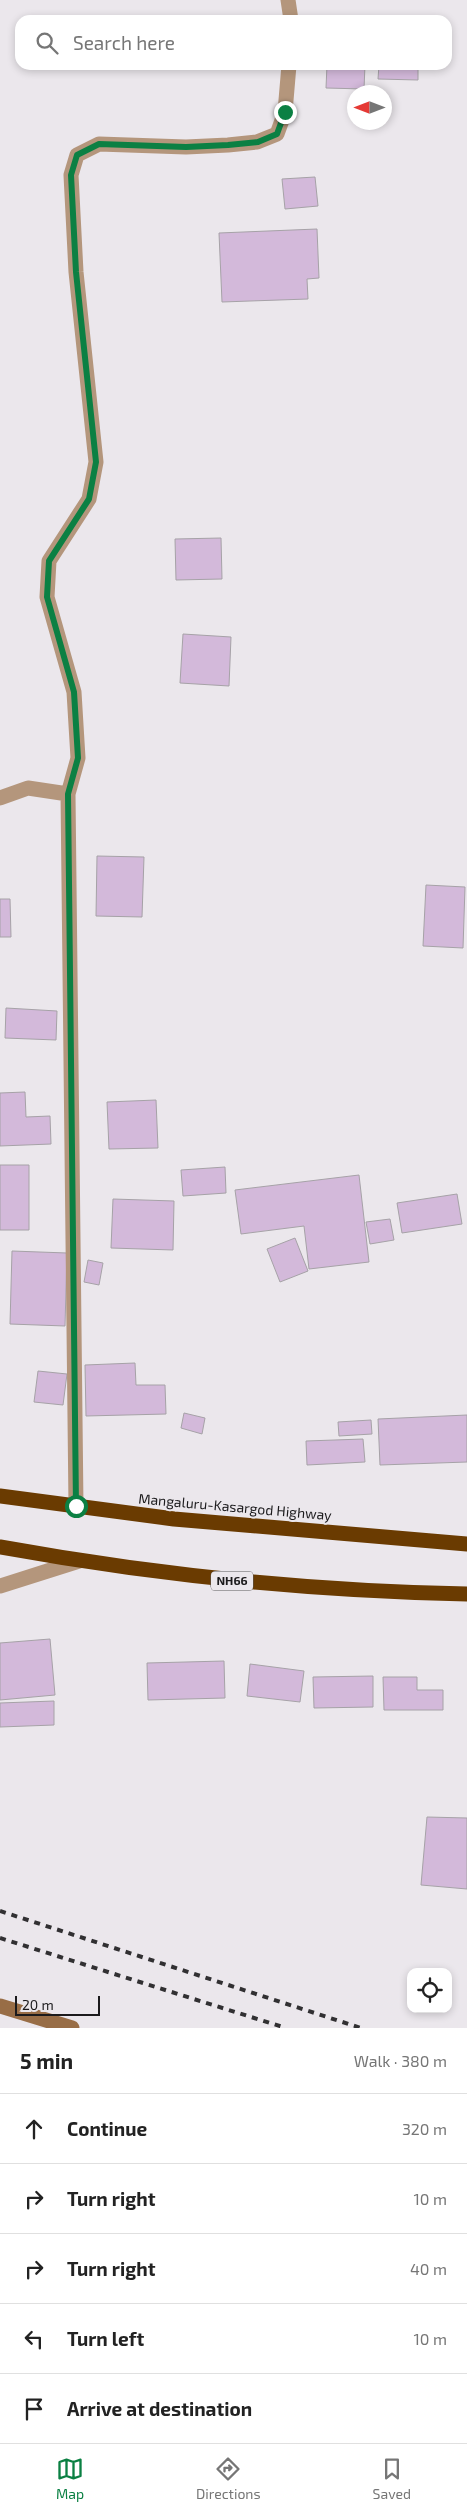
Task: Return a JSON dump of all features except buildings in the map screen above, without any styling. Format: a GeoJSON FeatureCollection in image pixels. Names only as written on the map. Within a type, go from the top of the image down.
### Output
{"type":"FeatureCollection","features":[{"type":"Feature","properties":{"kind":"highway","name":"Mangaluru-Kasargod Highway"},"geometry":{"type":"LineString","coordinates":[[0,1496],[174,1519],[467,1544]]}},
{"type":"Feature","properties":{"kind":"highway","name":"NH66"},"geometry":{"type":"LineString","coordinates":[[0,1547],[79,1561],[229,1581],[467,1594]]}},
{"type":"Feature","properties":{"kind":"street"},"geometry":{"type":"LineString","coordinates":[[288,0],[290,15]]}},
{"type":"Feature","properties":{"kind":"street"},"geometry":{"type":"LineString","coordinates":[[76,1506],[68,794],[78,758],[74,692],[47,597],[49,561],[89,499],[96,462],[75,254],[71,175],[77,155],[99,144],[186,147],[228,145],[258,142],[277,134],[285,112],[289,70]]}},
{"type":"Feature","properties":{"kind":"street"},"geometry":{"type":"LineString","coordinates":[[0,798],[28,788],[68,794]]}},
{"type":"Feature","properties":{"kind":"street"},"geometry":{"type":"LineString","coordinates":[[0,1586],[79,1561]]}},
{"type":"Feature","properties":{"kind":"street"},"geometry":{"type":"LineString","coordinates":[[0,2006],[72,2028]]}},
{"type":"Feature","properties":{"kind":"railway"},"geometry":{"type":"LineString","coordinates":[[0,1911],[361,2028]]}},
{"type":"Feature","properties":{"kind":"railway"},"geometry":{"type":"LineString","coordinates":[[0,1938],[286,2028]]}},
{"type":"Feature","properties":{"kind":"route"},"geometry":{"type":"LineString","coordinates":[[76,1506],[68,794],[78,758],[74,692],[47,597],[49,561],[69,534],[89,499],[96,462],[76,272],[71,175],[77,155],[99,144],[186,147],[258,142],[277,134],[285,112]]}}]}
